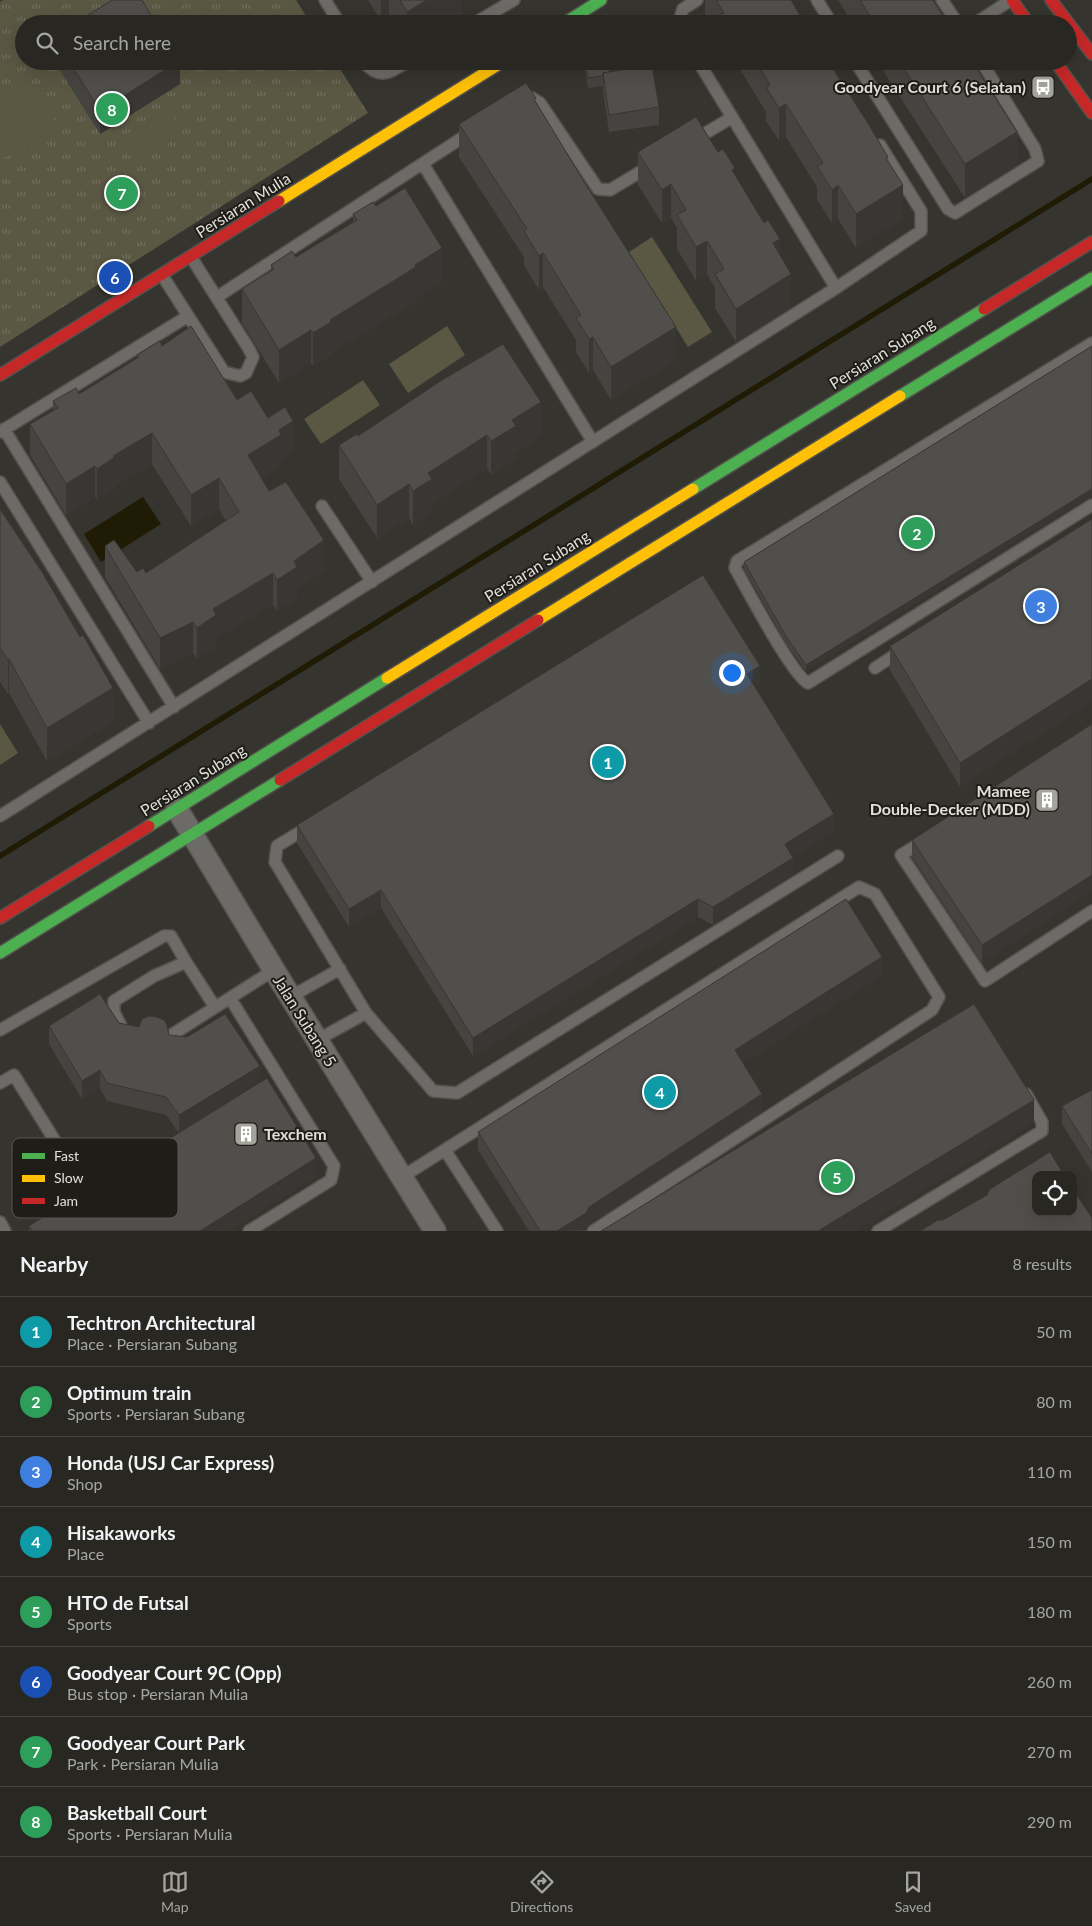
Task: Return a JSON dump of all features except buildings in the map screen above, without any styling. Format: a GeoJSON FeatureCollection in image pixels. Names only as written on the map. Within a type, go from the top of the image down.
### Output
{"type":"FeatureCollection","features":[{"type":"Feature","properties":{"kind":"street"},"geometry":{"type":"LineString","coordinates":[[577,15],[601,0]]}},
{"type":"Feature","properties":{"kind":"street"},"geometry":{"type":"LineString","coordinates":[[1012,0],[1023,15]]}},
{"type":"Feature","properties":{"kind":"street"},"geometry":{"type":"LineString","coordinates":[[1051,0],[1062,15]]}},
{"type":"Feature","properties":{"kind":"street"},"geometry":{"type":"LineString","coordinates":[[1077,34],[1092,54]]}},
{"type":"Feature","properties":{"kind":"street","name":"Persiaran Mulia"},"geometry":{"type":"LineString","coordinates":[[0,375],[490,70]]}},
{"type":"Feature","properties":{"kind":"street"},"geometry":{"type":"LineString","coordinates":[[1061,70],[1092,113]]}},
{"type":"Feature","properties":{"kind":"street","name":"Persiaran Subang"},"geometry":{"type":"LineString","coordinates":[[0,918],[1092,242]]}},
{"type":"Feature","properties":{"kind":"street"},"geometry":{"type":"LineString","coordinates":[[0,954],[1092,278]]}},
{"type":"Feature","properties":{"kind":"street","name":"Jalan Subang 5"},"geometry":{"type":"LineString","coordinates":[[177,808],[290,997],[435,1231]]}},
{"type":"Feature","properties":{"kind":"lane"},"geometry":{"type":"LineString","coordinates":[[325,0],[334,15]]}},
{"type":"Feature","properties":{"kind":"lane"},"geometry":{"type":"LineString","coordinates":[[488,15],[514,0]]}},
{"type":"Feature","properties":{"kind":"lane"},"geometry":{"type":"LineString","coordinates":[[681,15],[683,9],[696,0]]}},
{"type":"Feature","properties":{"kind":"lane"},"geometry":{"type":"LineString","coordinates":[[817,0],[826,15]]}},
{"type":"Feature","properties":{"kind":"lane"},"geometry":{"type":"LineString","coordinates":[[942,0],[952,15]]}},
{"type":"Feature","properties":{"kind":"lane"},"geometry":{"type":"LineString","coordinates":[[988,15],[1012,0]]}},
{"type":"Feature","properties":{"kind":"lane"},"geometry":{"type":"LineString","coordinates":[[371,70],[380,74],[393,70]]}},
{"type":"Feature","properties":{"kind":"lane"},"geometry":{"type":"LineString","coordinates":[[703,70],[836,288]]}},
{"type":"Feature","properties":{"kind":"lane"},"geometry":{"type":"LineString","coordinates":[[861,70],[948,209],[955,213],[1038,161],[1035,149],[987,70]]}},
{"type":"Feature","properties":{"kind":"lane"},"geometry":{"type":"LineString","coordinates":[[514,105],[522,100],[532,98],[540,103],[598,189],[610,190],[658,161]]}},
{"type":"Feature","properties":{"kind":"lane"},"geometry":{"type":"LineString","coordinates":[[682,147],[731,118]]}},
{"type":"Feature","properties":{"kind":"lane"},"geometry":{"type":"LineString","coordinates":[[217,297],[481,126]]}},
{"type":"Feature","properties":{"kind":"lane"},"geometry":{"type":"LineString","coordinates":[[0,816],[836,288],[921,230],[921,211],[875,136]]}},
{"type":"Feature","properties":{"kind":"lane"},"geometry":{"type":"LineString","coordinates":[[423,164],[593,442]]}},
{"type":"Feature","properties":{"kind":"lane"},"geometry":{"type":"LineString","coordinates":[[162,275],[224,372],[240,376],[246,373],[253,357],[191,257]]}},
{"type":"Feature","properties":{"kind":"lane"},"geometry":{"type":"LineString","coordinates":[[174,706],[2,431],[188,316]]}},
{"type":"Feature","properties":{"kind":"lane"},"geometry":{"type":"LineString","coordinates":[[1092,344],[741,558],[737,561],[735,568],[788,659],[802,680],[808,683],[1092,505]]}},
{"type":"Feature","properties":{"kind":"lane"},"geometry":{"type":"LineString","coordinates":[[0,482],[150,722]]}},
{"type":"Feature","properties":{"kind":"lane"},"geometry":{"type":"LineString","coordinates":[[322,506],[372,582]]}},
{"type":"Feature","properties":{"kind":"lane"},"geometry":{"type":"LineString","coordinates":[[875,668],[908,647]]}},
{"type":"Feature","properties":{"kind":"lane"},"geometry":{"type":"LineString","coordinates":[[319,821],[277,846],[275,862],[366,1013],[433,1091],[456,1093],[838,856]]}},
{"type":"Feature","properties":{"kind":"lane"},"geometry":{"type":"LineString","coordinates":[[934,834],[901,855],[985,981],[1092,911]]}},
{"type":"Feature","properties":{"kind":"lane"},"geometry":{"type":"LineString","coordinates":[[402,1177],[859,888],[875,894],[939,996],[932,1010],[593,1231]]}},
{"type":"Feature","properties":{"kind":"lane"},"geometry":{"type":"LineString","coordinates":[[0,1030],[164,936],[171,936],[215,1007]]}},
{"type":"Feature","properties":{"kind":"lane"},"geometry":{"type":"LineString","coordinates":[[122,1028],[114,1012],[114,1001],[154,976],[186,962]]}},
{"type":"Feature","properties":{"kind":"lane"},"geometry":{"type":"LineString","coordinates":[[290,997],[340,969]]}},
{"type":"Feature","properties":{"kind":"lane"},"geometry":{"type":"LineString","coordinates":[[173,1034],[274,970]]}},
{"type":"Feature","properties":{"kind":"lane"},"geometry":{"type":"LineString","coordinates":[[230,998],[276,1081],[334,1166],[331,1180],[249,1231]]}},
{"type":"Feature","properties":{"kind":"lane"},"geometry":{"type":"LineString","coordinates":[[317,1040],[366,1013]]}},
{"type":"Feature","properties":{"kind":"lane"},"geometry":{"type":"LineString","coordinates":[[0,1083],[14,1075],[53,1138]]}},
{"type":"Feature","properties":{"kind":"lane"},"geometry":{"type":"LineString","coordinates":[[878,1231],[1042,1131],[1042,1122],[1019,1084]]}},
{"type":"Feature","properties":{"kind":"lane"},"geometry":{"type":"LineString","coordinates":[[445,1150],[497,1231]]}},
{"type":"Feature","properties":{"kind":"lane"},"geometry":{"type":"LineString","coordinates":[[0,1222],[4,1231]]}},
{"type":"Feature","properties":{"kind":"green space"},"geometry":{"type":"Polygon","coordinates":[[[3,0],[296,0],[305,15],[15,15],[15,70],[341,70],[368,113],[0,347],[0,2],[3,0]]]}},
{"type":"Feature","properties":{"kind":"green space"},"geometry":{"type":"Polygon","coordinates":[[[202,1],[210,15],[177,15],[202,1]]]}},
{"type":"Feature","properties":{"kind":"green space"},"geometry":{"type":"Polygon","coordinates":[[[30,81],[57,125],[0,160],[0,99],[30,81]]]}},
{"type":"Feature","properties":{"kind":"green space"},"geometry":{"type":"Polygon","coordinates":[[[167,108],[183,133],[143,159],[127,134],[167,108]]]}},
{"type":"Feature","properties":{"kind":"green space"},"geometry":{"type":"Polygon","coordinates":[[[652,237],[712,332],[688,347],[629,252],[652,237]]]}},
{"type":"Feature","properties":{"kind":"green space"},"geometry":{"type":"Polygon","coordinates":[[[447,326],[465,355],[408,393],[389,364],[447,326]]]}},
{"type":"Feature","properties":{"kind":"green space"},"geometry":{"type":"Polygon","coordinates":[[[363,380],[380,405],[321,444],[304,419],[363,380]]]}},
{"type":"Feature","properties":{"kind":"green space"},"geometry":{"type":"Polygon","coordinates":[[[0,724],[18,753],[0,765],[0,724]]]}},
{"type":"Feature","properties":{"kind":"shaded area"},"geometry":{"type":"Polygon","coordinates":[[[143,497],[161,524],[101,562],[84,534],[143,497]]]}},
{"type":"Feature","properties":{"kind":"waterway"},"geometry":{"type":"LineString","coordinates":[[0,856],[1092,179]]}},
{"type":"Feature","properties":{"kind":"traffic: fast"},"geometry":{"type":"LineString","coordinates":[[577,15],[601,0]]}},
{"type":"Feature","properties":{"kind":"traffic: fast"},"geometry":{"type":"LineString","coordinates":[[900,396],[1092,278]]}},
{"type":"Feature","properties":{"kind":"traffic: fast"},"geometry":{"type":"LineString","coordinates":[[693,489],[984,309]]}},
{"type":"Feature","properties":{"kind":"traffic: fast"},"geometry":{"type":"LineString","coordinates":[[149,826],[387,678]]}},
{"type":"Feature","properties":{"kind":"traffic: fast"},"geometry":{"type":"LineString","coordinates":[[0,953],[280,780]]}},
{"type":"Feature","properties":{"kind":"traffic: slow"},"geometry":{"type":"LineString","coordinates":[[279,201],[490,70]]}},
{"type":"Feature","properties":{"kind":"traffic: slow"},"geometry":{"type":"LineString","coordinates":[[538,620],[900,396]]}},
{"type":"Feature","properties":{"kind":"traffic: slow"},"geometry":{"type":"LineString","coordinates":[[387,678],[693,489]]}},
{"type":"Feature","properties":{"kind":"traffic: jam"},"geometry":{"type":"LineString","coordinates":[[1012,0],[1023,15]]}},
{"type":"Feature","properties":{"kind":"traffic: jam"},"geometry":{"type":"LineString","coordinates":[[1051,0],[1062,15]]}},
{"type":"Feature","properties":{"kind":"traffic: jam"},"geometry":{"type":"LineString","coordinates":[[1077,34],[1092,54]]}},
{"type":"Feature","properties":{"kind":"traffic: jam"},"geometry":{"type":"LineString","coordinates":[[1061,70],[1092,113]]}},
{"type":"Feature","properties":{"kind":"traffic: jam"},"geometry":{"type":"LineString","coordinates":[[0,375],[279,201]]}},
{"type":"Feature","properties":{"kind":"traffic: jam"},"geometry":{"type":"LineString","coordinates":[[984,309],[1092,242]]}},
{"type":"Feature","properties":{"kind":"traffic: jam"},"geometry":{"type":"LineString","coordinates":[[280,780],[538,620]]}},
{"type":"Feature","properties":{"kind":"traffic: jam"},"geometry":{"type":"LineString","coordinates":[[0,918],[149,826]]}},
{"type":"Feature","properties":{"kind":"place","name":"Goodyear Court 6 (Selatan)"},"geometry":{"type":"Point","coordinates":[1043,87]}},
{"type":"Feature","properties":{"kind":"place","name":"Basketball Court"},"geometry":{"type":"Point","coordinates":[112,109]}},
{"type":"Feature","properties":{"kind":"place","name":"Goodyear Court Park"},"geometry":{"type":"Point","coordinates":[122,193]}},
{"type":"Feature","properties":{"kind":"place","name":"Goodyear Court 9C (Opp)"},"geometry":{"type":"Point","coordinates":[115,277]}},
{"type":"Feature","properties":{"kind":"place","name":"Optimum train"},"geometry":{"type":"Point","coordinates":[917,533]}},
{"type":"Feature","properties":{"kind":"place","name":"Honda (USJ Car Express)"},"geometry":{"type":"Point","coordinates":[1041,606]}},
{"type":"Feature","properties":{"kind":"place","name":"Techtron Architectural"},"geometry":{"type":"Point","coordinates":[608,762]}},
{"type":"Feature","properties":{"kind":"place","name":"Mamee Double-Decker (MDD)"},"geometry":{"type":"Point","coordinates":[1047,800]}},
{"type":"Feature","properties":{"kind":"place","name":"Hisakaworks"},"geometry":{"type":"Point","coordinates":[660,1092]}},
{"type":"Feature","properties":{"kind":"place","name":"Texchem"},"geometry":{"type":"Point","coordinates":[246,1134]}},
{"type":"Feature","properties":{"kind":"place","name":"HTO de Futsal"},"geometry":{"type":"Point","coordinates":[837,1177]}}]}
